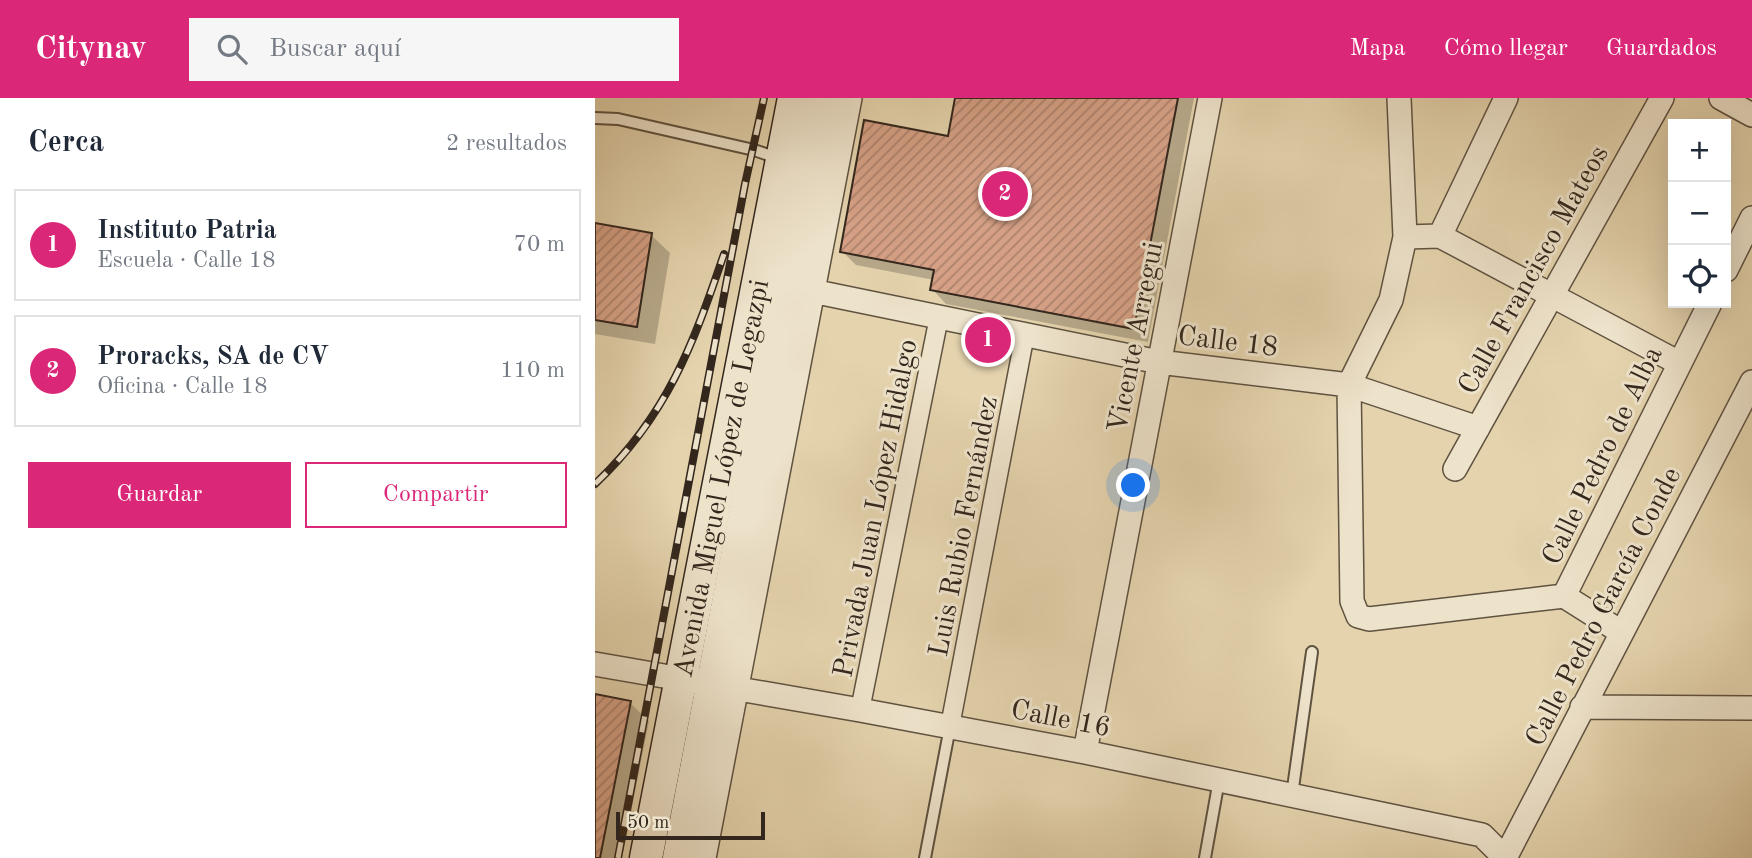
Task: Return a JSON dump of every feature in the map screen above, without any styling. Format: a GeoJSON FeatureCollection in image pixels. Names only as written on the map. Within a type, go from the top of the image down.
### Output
{"type":"FeatureCollection","features":[{"type":"Feature","properties":{"kind":"main road","name":"Avenida Miguel López de Legazpi"},"geometry":{"type":"LineString","coordinates":[[646,858],[794,98]]}},
{"type":"Feature","properties":{"kind":"main road","name":"Avenida Miguel López de Legazpi"},"geometry":{"type":"LineString","coordinates":[[679,858],[724,687],[825,98]]}},
{"type":"Feature","properties":{"kind":"street","name":"Avenida Miguel López de Legazpi"},"geometry":{"type":"LineString","coordinates":[[705,858],[724,687],[812,291],[850,98]]}},
{"type":"Feature","properties":{"kind":"street","name":"Vicente Arregui"},"geometry":{"type":"LineString","coordinates":[[1085,752],[1210,98]]}},
{"type":"Feature","properties":{"kind":"street"},"geometry":{"type":"LineString","coordinates":[[1399,98],[1405,237],[1391,300],[1349,385],[1352,601],[1359,616],[1369,619],[1565,596],[1621,632]]}},
{"type":"Feature","properties":{"kind":"street"},"geometry":{"type":"LineString","coordinates":[[1440,236],[1506,98]]}},
{"type":"Feature","properties":{"kind":"street","name":"Calle Francisco Mateos"},"geometry":{"type":"LineString","coordinates":[[1455,469],[1661,98]]}},
{"type":"Feature","properties":{"kind":"street"},"geometry":{"type":"LineString","coordinates":[[1721,98],[1752,116]]}},
{"type":"Feature","properties":{"kind":"street"},"geometry":{"type":"LineString","coordinates":[[1731,260],[1752,218]]}},
{"type":"Feature","properties":{"kind":"street"},"geometry":{"type":"LineString","coordinates":[[1405,237],[1440,236],[1679,363]]}},
{"type":"Feature","properties":{"kind":"street","name":"Calle 18"},"geometry":{"type":"LineString","coordinates":[[812,291],[1159,362],[1349,385],[1478,428]]}},
{"type":"Feature","properties":{"kind":"street","name":"Calle Pedro de Alba"},"geometry":{"type":"LineString","coordinates":[[1565,596],[1707,308]]}},
{"type":"Feature","properties":{"kind":"street","name":"Privada Juan López Hidalgo"},"geometry":{"type":"LineString","coordinates":[[860,710],[939,317]]}},
{"type":"Feature","properties":{"kind":"street","name":"Luis Rubio Fernández"},"geometry":{"type":"LineString","coordinates":[[950,726],[1025,334]]}},
{"type":"Feature","properties":{"kind":"street","name":"Calle Pedro García Conde"},"geometry":{"type":"LineString","coordinates":[[1505,858],[1752,382]]}},
{"type":"Feature","properties":{"kind":"street","name":"Calle 16"},"geometry":{"type":"LineString","coordinates":[[595,664],[1085,752],[1482,835],[1505,858]]}},
{"type":"Feature","properties":{"kind":"street"},"geometry":{"type":"LineString","coordinates":[[1582,707],[1752,708]]}},
{"type":"Feature","properties":{"kind":"lane"},"geometry":{"type":"LineString","coordinates":[[595,118],[618,119],[754,150],[782,159]]}},
{"type":"Feature","properties":{"kind":"lane"},"geometry":{"type":"LineString","coordinates":[[1292,795],[1313,652]]}},
{"type":"Feature","properties":{"kind":"lane"},"geometry":{"type":"LineString","coordinates":[[925,858],[950,726]]}},
{"type":"Feature","properties":{"kind":"lane"},"geometry":{"type":"LineString","coordinates":[[1205,858],[1219,780]]}},
{"type":"Feature","properties":{"kind":"building"},"geometry":{"type":"Polygon","coordinates":[[[955,98],[1178,98],[1134,329],[930,290],[934,270],[840,252],[864,120],[948,136],[955,98]]]}},
{"type":"Feature","properties":{"kind":"building"},"geometry":{"type":"Polygon","coordinates":[[[595,223],[652,233],[637,327],[595,320],[595,223]]]}},
{"type":"Feature","properties":{"kind":"building"},"geometry":{"type":"Polygon","coordinates":[[[595,694],[631,701],[600,858],[595,858],[595,694]]]}},
{"type":"Feature","properties":{"kind":"railway"},"geometry":{"type":"LineString","coordinates":[[618,858],[745,184],[764,98]]}},
{"type":"Feature","properties":{"kind":"railway"},"geometry":{"type":"LineString","coordinates":[[595,484],[641,432],[675,378],[701,319],[724,254]]}},
{"type":"Feature","properties":{"kind":"place","name":"Proracks, SA de CV"},"geometry":{"type":"Point","coordinates":[1005,194]}},
{"type":"Feature","properties":{"kind":"place","name":"Instituto Patria"},"geometry":{"type":"Point","coordinates":[988,340]}}]}
